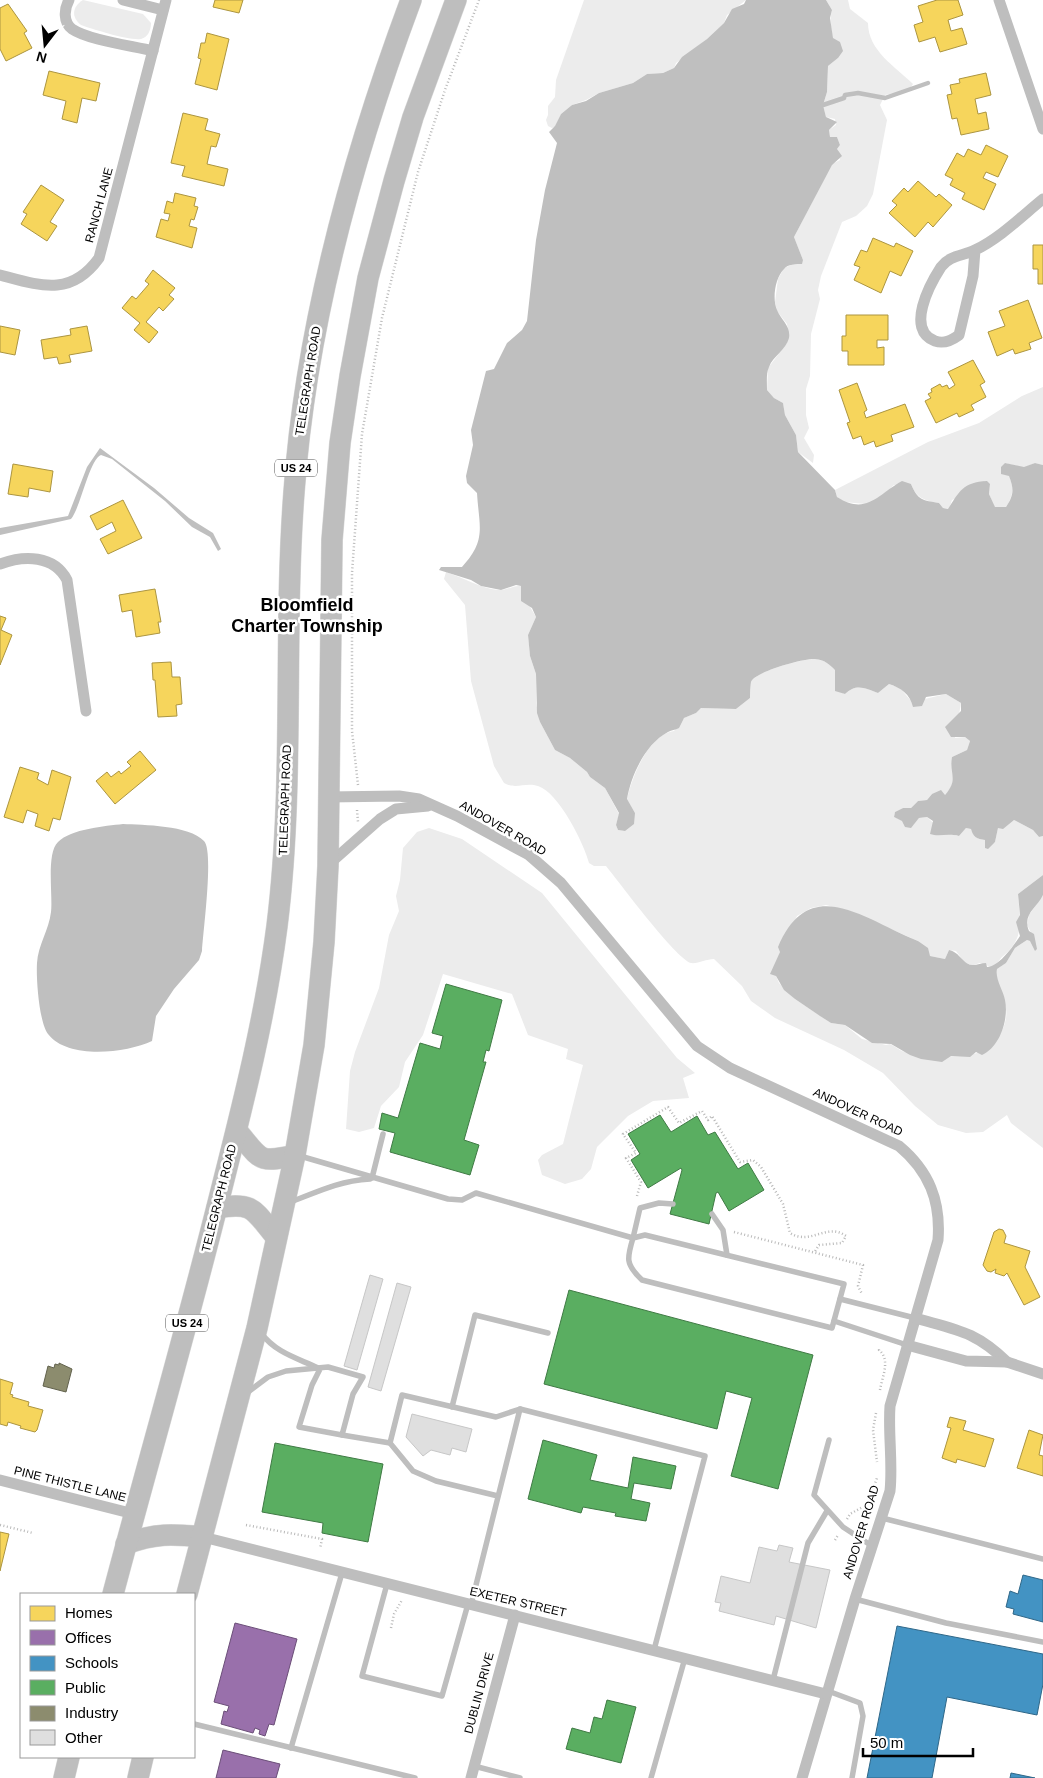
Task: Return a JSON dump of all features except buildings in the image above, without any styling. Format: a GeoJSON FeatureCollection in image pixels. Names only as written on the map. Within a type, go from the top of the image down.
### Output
{"type":"FeatureCollection","features":[{"type":"Feature","properties":{"kind":"highway","name":"TELEGRAPH ROAD"},"geometry":{"type":"LineString","coordinates":[[113,1593],[171,1386],[237,1131],[265,1006],[281,889],[287,787],[290,554],[297,453],[306,386],[325,286],[350,187],[378,92],[411,0]]}},
{"type":"Feature","properties":{"kind":"highway"},"geometry":{"type":"LineString","coordinates":[[187,1593],[257,1328],[295,1155],[315,1035],[324,942],[328,866],[332,540],[338,459],[350,376],[368,278],[394,181],[422,90],[456,0]]}},
{"type":"Feature","properties":{"kind":"highway"},"geometry":{"type":"LineString","coordinates":[[237,1131],[259,1156],[265,1160],[272,1161],[295,1155]]}},
{"type":"Feature","properties":{"kind":"highway"},"geometry":{"type":"LineString","coordinates":[[217,1208],[238,1204],[246,1206],[253,1210],[276,1237]]}},
{"type":"Feature","properties":{"kind":"highway"},"geometry":{"type":"LineString","coordinates":[[126,1544],[156,1534],[170,1533],[203,1537]]}},
{"type":"Feature","properties":{"kind":"highway"},"geometry":{"type":"LineString","coordinates":[[64,1778],[69,1758]]}},
{"type":"Feature","properties":{"kind":"highway"},"geometry":{"type":"LineString","coordinates":[[138,1778],[143,1758]]}},
{"type":"Feature","properties":{"kind":"street"},"geometry":{"type":"LineString","coordinates":[[68,0],[65,7],[65,19],[71,28],[87,35],[153,51]]}},
{"type":"Feature","properties":{"kind":"street","name":"RANCH LANE"},"geometry":{"type":"LineString","coordinates":[[0,275],[41,285],[67,284],[80,279],[99,258],[164,5],[123,0]]}},
{"type":"Feature","properties":{"kind":"street"},"geometry":{"type":"LineString","coordinates":[[999,0],[1043,129]]}},
{"type":"Feature","properties":{"kind":"street"},"geometry":{"type":"LineString","coordinates":[[975,250],[973,276],[959,335],[951,341],[940,343],[930,339],[920,325],[920,316],[935,278],[949,259],[975,250],[1043,199]]}},
{"type":"Feature","properties":{"kind":"street"},"geometry":{"type":"LineString","coordinates":[[0,564],[11,559],[32,558],[50,562],[62,571],[67,580],[86,711]]}},
{"type":"Feature","properties":{"kind":"street","name":"ANDOVER ROAD"},"geometry":{"type":"LineString","coordinates":[[328,797],[399,796],[419,799],[457,816],[529,855],[545,868],[572,897],[684,1033],[708,1055],[752,1079],[885,1138],[913,1158],[931,1184],[938,1211],[939,1227],[935,1251],[890,1406],[889,1428],[892,1474],[882,1518],[855,1599],[802,1778]]}},
{"type":"Feature","properties":{"kind":"street","name":"ANDOVER ROAD"},"geometry":{"type":"LineString","coordinates":[[328,866],[380,819],[396,809],[433,806]]}},
{"type":"Feature","properties":{"kind":"street"},"geometry":{"type":"LineString","coordinates":[[915,1318],[971,1334],[989,1344],[1007,1362]]}},
{"type":"Feature","properties":{"kind":"street"},"geometry":{"type":"LineString","coordinates":[[908,1345],[966,1361],[1007,1362],[1043,1374]]}},
{"type":"Feature","properties":{"kind":"street","name":"PINE THISTLE LANE"},"geometry":{"type":"LineString","coordinates":[[0,1480],[134,1514]]}},
{"type":"Feature","properties":{"kind":"street","name":"EXETER STREET"},"geometry":{"type":"LineString","coordinates":[[203,1537],[827,1692]]}},
{"type":"Feature","properties":{"kind":"street","name":"DUBLIN DRIVE"},"geometry":{"type":"LineString","coordinates":[[471,1778],[515,1614]]}},
{"type":"Feature","properties":{"kind":"lane"},"geometry":{"type":"LineString","coordinates":[[372,1178],[383,1134]]}},
{"type":"Feature","properties":{"kind":"lane"},"geometry":{"type":"LineString","coordinates":[[295,1155],[319,1160],[372,1178],[448,1199],[462,1200],[476,1193],[633,1238],[646,1235],[844,1284],[832,1328],[642,1280],[631,1270],[628,1258],[633,1238],[640,1208],[659,1203],[673,1204]]}},
{"type":"Feature","properties":{"kind":"lane"},"geometry":{"type":"LineString","coordinates":[[284,1204],[348,1180],[372,1178]]}},
{"type":"Feature","properties":{"kind":"lane"},"geometry":{"type":"LineString","coordinates":[[712,1214],[723,1230],[726,1255]]}},
{"type":"Feature","properties":{"kind":"lane"},"geometry":{"type":"LineString","coordinates":[[840,1299],[915,1318]]}},
{"type":"Feature","properties":{"kind":"lane"},"geometry":{"type":"LineString","coordinates":[[452,1407],[475,1315],[548,1333]]}},
{"type":"Feature","properties":{"kind":"lane"},"geometry":{"type":"LineString","coordinates":[[834,1321],[908,1345]]}},
{"type":"Feature","properties":{"kind":"lane"},"geometry":{"type":"LineString","coordinates":[[257,1328],[268,1343],[287,1356],[320,1369]]}},
{"type":"Feature","properties":{"kind":"lane"},"geometry":{"type":"LineString","coordinates":[[239,1400],[268,1377],[286,1371],[328,1367],[363,1377],[353,1394],[342,1435]]}},
{"type":"Feature","properties":{"kind":"lane"},"geometry":{"type":"LineString","coordinates":[[320,1369],[312,1385],[299,1427],[390,1443],[414,1471],[436,1481],[498,1496]]}},
{"type":"Feature","properties":{"kind":"lane"},"geometry":{"type":"LineString","coordinates":[[390,1443],[402,1395],[496,1417],[520,1409],[705,1456],[654,1650]]}},
{"type":"Feature","properties":{"kind":"lane"},"geometry":{"type":"LineString","coordinates":[[387,1584],[362,1676],[442,1696],[470,1604],[520,1409]]}},
{"type":"Feature","properties":{"kind":"lane"},"geometry":{"type":"LineString","coordinates":[[830,1440],[814,1495],[827,1511],[856,1537],[872,1546]]}},
{"type":"Feature","properties":{"kind":"lane"},"geometry":{"type":"LineString","coordinates":[[773,1680],[808,1544],[827,1511]]}},
{"type":"Feature","properties":{"kind":"lane"},"geometry":{"type":"LineString","coordinates":[[882,1518],[1043,1559]]}},
{"type":"Feature","properties":{"kind":"lane"},"geometry":{"type":"LineString","coordinates":[[291,1748],[342,1573]]}},
{"type":"Feature","properties":{"kind":"lane"},"geometry":{"type":"LineString","coordinates":[[855,1599],[928,1619],[1043,1642]]}},
{"type":"Feature","properties":{"kind":"lane"},"geometry":{"type":"LineString","coordinates":[[651,1778],[684,1658]]}},
{"type":"Feature","properties":{"kind":"lane"},"geometry":{"type":"LineString","coordinates":[[827,1692],[850,1698],[860,1703],[863,1716],[852,1778]]}},
{"type":"Feature","properties":{"kind":"lane"},"geometry":{"type":"LineString","coordinates":[[195,1724],[415,1778]]}},
{"type":"Feature","properties":{"kind":"lane"},"geometry":{"type":"LineString","coordinates":[[474,1766],[509,1777],[520,1778]]}},
{"type":"Feature","properties":{"kind":"path"},"geometry":{"type":"LineString","coordinates":[[358,787],[352,731],[352,573],[362,434],[382,318],[418,172],[445,90],[478,0]]}},
{"type":"Feature","properties":{"kind":"path"},"geometry":{"type":"LineString","coordinates":[[356,806],[358,826]]}},
{"type":"Feature","properties":{"kind":"path"},"geometry":{"type":"LineString","coordinates":[[637,1196],[641,1182],[626,1158],[636,1153],[623,1134],[668,1107],[679,1123],[702,1111],[708,1120],[712,1116],[740,1162],[753,1160],[760,1168],[783,1204],[790,1233],[798,1238],[807,1238],[827,1231],[840,1232],[846,1236],[842,1243],[819,1245],[814,1253]]}},
{"type":"Feature","properties":{"kind":"path"},"geometry":{"type":"LineString","coordinates":[[732,1226],[733,1232],[863,1265],[858,1286],[860,1292],[866,1297]]}},
{"type":"Feature","properties":{"kind":"path"},"geometry":{"type":"LineString","coordinates":[[0,1525],[33,1533]]}},
{"type":"Feature","properties":{"kind":"path"},"geometry":{"type":"LineString","coordinates":[[246,1525],[322,1539],[320,1549]]}},
{"type":"Feature","properties":{"kind":"path"},"geometry":{"type":"LineString","coordinates":[[390,1628],[394,1614],[403,1598]]}},
{"type":"Feature","properties":{"kind":"shaded area"},"geometry":{"type":"Polygon","coordinates":[[[83,0],[143,14],[151,23],[149,33],[146,37],[136,39],[81,25],[76,19],[74,12],[83,0]]]}},
{"type":"Feature","properties":{"kind":"shaded area"},"geometry":{"type":"Polygon","coordinates":[[[584,0],[746,0],[727,15],[724,23],[707,39],[676,63],[674,68],[663,73],[647,74],[633,83],[599,93],[572,105],[561,114],[555,127],[552,128],[548,126],[546,120],[548,106],[555,97],[556,80],[584,0]]]}},
{"type":"Feature","properties":{"kind":"shaded area"},"geometry":{"type":"Polygon","coordinates":[[[746,0],[826,0],[832,10],[830,18],[833,38],[840,42],[843,51],[828,66],[827,92],[823,105],[826,117],[837,122],[829,130],[830,137],[837,137],[840,145],[837,149],[842,156],[832,165],[794,237],[803,260],[802,264],[786,267],[778,278],[775,289],[775,305],[789,330],[789,338],[769,367],[767,390],[774,398],[783,403],[785,415],[796,435],[798,452],[835,490],[837,497],[847,502],[864,504],[872,501],[902,481],[911,484],[916,494],[922,499],[939,503],[943,508],[948,509],[959,493],[967,486],[972,483],[987,481],[990,484],[989,494],[995,507],[1006,507],[1011,499],[1012,485],[1009,476],[1001,474],[1001,467],[1005,463],[1024,467],[1035,463],[1043,465],[1043,836],[1039,837],[1033,830],[1014,820],[1003,829],[998,828],[995,842],[988,849],[985,848],[985,840],[976,837],[971,829],[966,828],[959,836],[930,834],[933,821],[927,817],[919,818],[911,828],[905,827],[902,821],[894,817],[895,812],[903,808],[911,808],[918,801],[927,800],[932,794],[941,790],[945,795],[952,785],[952,757],[967,750],[970,741],[965,737],[951,737],[945,727],[961,711],[961,703],[946,694],[926,697],[922,706],[913,707],[910,698],[904,692],[889,684],[878,693],[861,688],[853,688],[845,694],[835,691],[835,670],[822,660],[815,659],[791,663],[761,674],[751,682],[750,698],[736,709],[701,708],[696,713],[684,718],[679,728],[660,737],[652,744],[640,761],[629,790],[627,799],[635,813],[634,824],[625,831],[618,830],[616,825],[619,813],[605,788],[570,758],[555,750],[540,722],[537,713],[536,674],[530,656],[528,635],[536,617],[532,608],[521,601],[521,586],[516,585],[501,590],[481,586],[471,580],[439,570],[441,567],[462,567],[475,549],[478,541],[480,524],[477,493],[467,483],[466,476],[473,445],[471,430],[486,371],[494,369],[507,343],[522,330],[527,321],[536,240],[545,190],[557,143],[549,132],[555,126],[561,114],[572,105],[586,101],[599,93],[633,83],[647,74],[663,73],[674,68],[682,57],[707,39],[724,23],[732,9],[744,4],[746,0]]]}},
{"type":"Feature","properties":{"kind":"shaded area"},"geometry":{"type":"Polygon","coordinates":[[[826,0],[848,0],[850,9],[868,23],[869,33],[873,42],[884,58],[913,84],[909,90],[885,95],[880,105],[887,120],[873,194],[867,206],[856,216],[842,222],[821,276],[818,290],[820,299],[811,334],[810,376],[806,389],[806,415],[809,428],[804,438],[814,455],[813,463],[798,452],[796,435],[785,415],[783,403],[774,398],[767,390],[768,368],[787,343],[789,336],[787,324],[777,311],[775,302],[778,279],[784,268],[803,260],[794,237],[832,164],[840,160],[837,149],[840,145],[837,137],[830,138],[829,130],[836,125],[835,119],[826,117],[823,105],[827,92],[828,66],[838,58],[831,28],[832,10],[826,0]]]}},
{"type":"Feature","properties":{"kind":"shaded area"},"geometry":{"type":"Polygon","coordinates":[[[1043,387],[1043,465],[1035,463],[1024,468],[1005,463],[1012,485],[1012,495],[1006,507],[995,508],[989,494],[990,484],[952,500],[949,509],[943,508],[939,503],[922,498],[916,493],[911,484],[894,485],[875,502],[865,504],[844,502],[837,497],[835,490],[928,442],[979,423],[1022,396],[1043,387]]]}},
{"type":"Feature","properties":{"kind":"shaded area"},"geometry":{"type":"Polygon","coordinates":[[[100,448],[154,488],[189,518],[213,533],[221,549],[218,551],[210,537],[192,527],[165,501],[112,459],[101,455],[93,465],[71,519],[0,535],[0,528],[68,516],[87,467],[100,448]]]}},
{"type":"Feature","properties":{"kind":"shaded area"},"geometry":{"type":"Polygon","coordinates":[[[446,572],[491,589],[501,590],[521,586],[522,593],[536,617],[528,635],[530,656],[536,674],[536,703],[540,722],[555,750],[570,758],[605,788],[619,814],[616,825],[618,830],[625,831],[635,813],[627,800],[637,769],[649,748],[665,734],[674,731],[684,718],[696,713],[701,708],[736,709],[750,698],[750,684],[754,678],[780,666],[810,659],[827,663],[836,670],[835,690],[845,694],[857,688],[865,688],[878,693],[889,684],[900,688],[912,702],[946,694],[961,703],[955,738],[965,737],[970,741],[967,750],[952,757],[953,781],[949,790],[945,795],[932,794],[927,800],[918,801],[911,808],[903,808],[895,812],[894,817],[913,825],[919,818],[927,817],[944,833],[959,836],[966,828],[971,829],[976,837],[985,840],[986,848],[995,842],[998,828],[1014,820],[1033,830],[1039,837],[1043,836],[1043,875],[1018,894],[1020,921],[1018,936],[1014,943],[993,966],[980,963],[973,965],[965,963],[956,951],[949,950],[945,959],[930,956],[918,941],[850,911],[826,905],[811,908],[797,916],[780,952],[776,976],[779,983],[795,999],[831,1023],[845,1025],[862,1039],[886,1045],[890,1044],[909,1053],[965,1056],[976,1053],[986,1049],[995,1042],[1002,1032],[1006,1011],[998,981],[997,969],[1006,963],[1015,948],[1034,938],[1027,925],[1029,915],[1043,895],[1043,1148],[1011,1123],[1007,1115],[983,1132],[966,1133],[938,1125],[915,1106],[883,1073],[844,1050],[775,1018],[751,1001],[742,986],[714,959],[691,963],[673,948],[606,866],[594,866],[589,863],[582,843],[569,819],[546,790],[533,785],[513,786],[504,783],[494,766],[471,681],[465,605],[444,579],[446,572]]]}},
{"type":"Feature","properties":{"kind":"shaded area"},"geometry":{"type":"Polygon","coordinates":[[[123,824],[177,829],[197,836],[204,841],[207,848],[208,875],[202,951],[199,960],[174,989],[156,1016],[152,1041],[128,1049],[98,1052],[83,1051],[69,1048],[57,1042],[48,1034],[40,1010],[37,963],[39,950],[51,912],[52,855],[58,842],[71,834],[89,829],[123,824]]]}},
{"type":"Feature","properties":{"kind":"shaded area"},"geometry":{"type":"Polygon","coordinates":[[[429,828],[462,839],[542,893],[677,1058],[695,1073],[683,1078],[689,1098],[653,1101],[628,1116],[597,1147],[591,1169],[582,1179],[565,1184],[542,1175],[538,1160],[542,1155],[563,1144],[583,1065],[566,1059],[568,1049],[528,1035],[512,994],[443,974],[423,1035],[405,1062],[399,1087],[381,1106],[374,1128],[359,1132],[346,1129],[350,1071],[355,1052],[379,988],[389,935],[399,911],[396,896],[400,880],[403,848],[417,832],[429,828]]]}},
{"type":"Feature","properties":{"kind":"shaded area"},"geometry":{"type":"Polygon","coordinates":[[[1043,875],[1043,895],[1027,920],[1029,931],[1034,934],[1037,949],[1035,951],[1030,941],[1027,940],[1015,948],[1006,963],[997,969],[998,981],[1005,1000],[1006,1015],[1002,1032],[994,1046],[982,1055],[976,1052],[970,1057],[951,1056],[942,1062],[921,1059],[891,1044],[872,1043],[845,1025],[831,1023],[820,1016],[784,990],[776,976],[770,974],[780,952],[778,947],[791,924],[806,911],[823,906],[840,908],[859,914],[918,941],[928,948],[930,956],[945,959],[949,950],[970,964],[986,963],[987,967],[992,966],[1006,955],[1020,936],[1016,922],[1020,915],[1018,894],[1043,875]]]}},
{"type":"Feature","properties":{"kind":"waterway"},"geometry":{"type":"LineString","coordinates":[[823,105],[844,98],[845,95],[858,93],[885,98],[928,83]]}},
{"type":"Feature","properties":{"kind":"district","name":"Bloomfield Charter Township"},"geometry":{"type":"Point","coordinates":[307,615]}}]}
